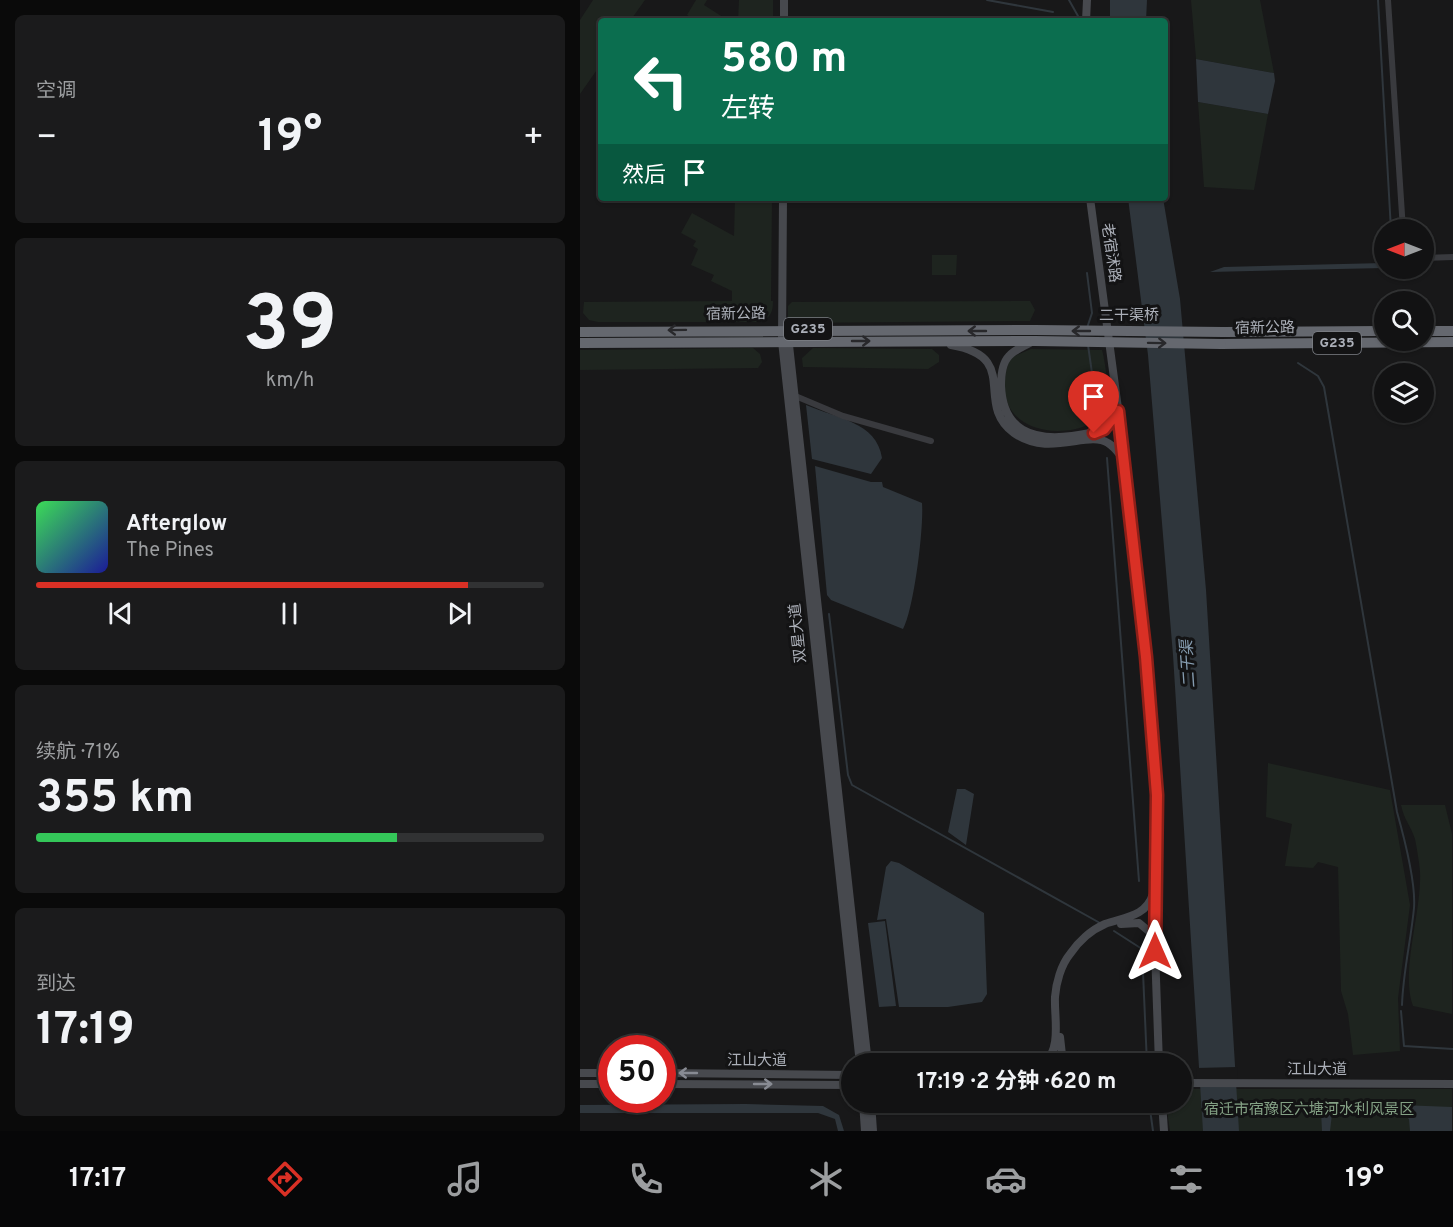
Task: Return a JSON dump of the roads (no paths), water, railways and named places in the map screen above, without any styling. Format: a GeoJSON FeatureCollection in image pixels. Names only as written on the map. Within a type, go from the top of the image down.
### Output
{"type":"FeatureCollection","features":[{"type":"Feature","properties":{"kind":"highway","name":"宿新公路"},"geometry":{"type":"LineString","coordinates":[[580,332],[785,329],[1035,338]]}},
{"type":"Feature","properties":{"kind":"highway","name":"宿新公路"},"geometry":{"type":"LineString","coordinates":[[1223,332],[1374,331]]}},
{"type":"Feature","properties":{"kind":"highway"},"geometry":{"type":"LineString","coordinates":[[1434,331],[1453,331]]}},
{"type":"Feature","properties":{"kind":"highway","name":"二干渠桥"},"geometry":{"type":"LineString","coordinates":[[1035,338],[1223,332]]}},
{"type":"Feature","properties":{"kind":"highway","name":"宿新公路"},"geometry":{"type":"LineString","coordinates":[[580,343],[933,342],[1035,338]]}},
{"type":"Feature","properties":{"kind":"highway","name":"二干渠桥"},"geometry":{"type":"LineString","coordinates":[[1035,338],[1221,344]]}},
{"type":"Feature","properties":{"kind":"highway","name":"宿新公路"},"geometry":{"type":"LineString","coordinates":[[1221,344],[1453,342]]}},
{"type":"Feature","properties":{"kind":"main road"},"geometry":{"type":"LineString","coordinates":[[784,0],[784,18]]}},
{"type":"Feature","properties":{"kind":"main road"},"geometry":{"type":"LineString","coordinates":[[1086,18],[1087,0]]}},
{"type":"Feature","properties":{"kind":"main road","name":"双星大道"},"geometry":{"type":"LineString","coordinates":[[783,201],[784,341],[867,1053]]}},
{"type":"Feature","properties":{"kind":"main road","name":"老宿沭路"},"geometry":{"type":"LineString","coordinates":[[1090,201],[1118,411],[1146,657],[1157,795],[1158,873],[1155,903],[1155,951],[1159,1053]]}},
{"type":"Feature","properties":{"kind":"main road"},"geometry":{"type":"LineString","coordinates":[[1035,338],[1011,353],[1002,370],[1003,403],[1008,416],[1020,429],[1033,436],[1050,439],[1094,433],[1104,429],[1118,411]]}},
{"type":"Feature","properties":{"kind":"main road"},"geometry":{"type":"LineString","coordinates":[[933,342],[970,348],[985,357],[993,376],[995,405],[999,415],[1009,430],[1025,440],[1039,444],[1099,440],[1107,442],[1124,461]]}},
{"type":"Feature","properties":{"kind":"main road","name":"双星大道"},"geometry":{"type":"LineString","coordinates":[[790,394],[859,1053]]}},
{"type":"Feature","properties":{"kind":"main road"},"geometry":{"type":"LineString","coordinates":[[1050,1053],[1055,1045],[1055,995],[1061,971],[1069,954],[1093,931],[1139,913],[1147,907],[1151,901],[1158,873]]}},
{"type":"Feature","properties":{"kind":"main road"},"geometry":{"type":"LineString","coordinates":[[1061,1053],[1060,993],[1075,956],[1094,935],[1145,914],[1155,903]]}},
{"type":"Feature","properties":{"kind":"main road"},"geometry":{"type":"LineString","coordinates":[[1129,922],[1139,923],[1151,933],[1155,951]]}},
{"type":"Feature","properties":{"kind":"main road"},"geometry":{"type":"LineString","coordinates":[[580,1072],[598,1073]]}},
{"type":"Feature","properties":{"kind":"main road","name":"江山大道"},"geometry":{"type":"LineString","coordinates":[[676,1073],[841,1075]]}},
{"type":"Feature","properties":{"kind":"main road","name":"江山大道"},"geometry":{"type":"LineString","coordinates":[[1192,1083],[1453,1084]]}},
{"type":"Feature","properties":{"kind":"main road"},"geometry":{"type":"LineString","coordinates":[[580,1084],[598,1084]]}},
{"type":"Feature","properties":{"kind":"main road","name":"江山大道"},"geometry":{"type":"LineString","coordinates":[[676,1084],[841,1085]]}},
{"type":"Feature","properties":{"kind":"main road"},"geometry":{"type":"LineString","coordinates":[[864,1113],[865,1131]]}},
{"type":"Feature","properties":{"kind":"main road"},"geometry":{"type":"LineString","coordinates":[[872,1113],[873,1131]]}},
{"type":"Feature","properties":{"kind":"main road"},"geometry":{"type":"LineString","coordinates":[[1163,1113],[1164,1131]]}},
{"type":"Feature","properties":{"kind":"street"},"geometry":{"type":"LineString","coordinates":[[1388,0],[1402,219]]}},
{"type":"Feature","properties":{"kind":"street"},"geometry":{"type":"LineString","coordinates":[[1434,258],[1453,257]]}},
{"type":"Feature","properties":{"kind":"street"},"geometry":{"type":"LineString","coordinates":[[790,394],[843,416],[931,441]]}},
{"type":"Feature","properties":{"kind":"water"},"geometry":{"type":"Polygon","coordinates":[[[1110,0],[1147,0],[1146,18],[1110,18],[1110,0]]]}},
{"type":"Feature","properties":{"kind":"water"},"geometry":{"type":"Polygon","coordinates":[[[1196,59],[1274,73],[1275,81],[1268,114],[1198,102],[1196,59]]]}},
{"type":"Feature","properties":{"kind":"water","name":"二干渠"},"geometry":{"type":"Polygon","coordinates":[[[1128,201],[1164,201],[1180,299],[1206,590],[1239,1131],[1203,1131],[1173,655],[1148,355],[1128,201]]]}},
{"type":"Feature","properties":{"kind":"water"},"geometry":{"type":"Polygon","coordinates":[[[1374,263],[1374,268],[1210,272],[1224,267],[1374,263]]]}},
{"type":"Feature","properties":{"kind":"water"},"geometry":{"type":"Polygon","coordinates":[[[806,405],[853,423],[872,436],[879,446],[882,458],[871,474],[812,459],[806,405]]]}},
{"type":"Feature","properties":{"kind":"water"},"geometry":{"type":"Polygon","coordinates":[[[815,466],[871,482],[882,482],[883,487],[922,503],[917,568],[911,604],[903,629],[831,600],[827,595],[815,466]]]}},
{"type":"Feature","properties":{"kind":"water"},"geometry":{"type":"Polygon","coordinates":[[[957,789],[965,789],[974,794],[966,845],[948,832],[957,789]]]}},
{"type":"Feature","properties":{"kind":"water"},"geometry":{"type":"Polygon","coordinates":[[[891,861],[899,863],[984,913],[987,994],[982,1002],[948,1007],[899,1007],[886,919],[877,920],[886,867],[891,861]]]}},
{"type":"Feature","properties":{"kind":"water"},"geometry":{"type":"Polygon","coordinates":[[[885,921],[896,1006],[879,1007],[868,923],[885,921]]]}},
{"type":"Feature","properties":{"kind":"water"},"geometry":{"type":"Polygon","coordinates":[[[1324,1102],[1452,1107],[1452,1131],[1410,1131],[1409,1119],[1405,1116],[1332,1114],[1330,1131],[1322,1131],[1321,1111],[1324,1102]]]}},
{"type":"Feature","properties":{"kind":"water"},"geometry":{"type":"Polygon","coordinates":[[[676,1104],[823,1106],[839,1115],[844,1131],[838,1131],[835,1119],[818,1113],[676,1113],[676,1104]]]}},
{"type":"Feature","properties":{"kind":"water"},"geometry":{"type":"Polygon","coordinates":[[[580,1105],[598,1105],[598,1113],[580,1113],[580,1105]]]}},
{"type":"Feature","properties":{"kind":"waterway"},"geometry":{"type":"LineString","coordinates":[[987,0],[1053,12]]}},
{"type":"Feature","properties":{"kind":"waterway"},"geometry":{"type":"LineString","coordinates":[[1069,0],[1078,16]]}},
{"type":"Feature","properties":{"kind":"waterway"},"geometry":{"type":"LineString","coordinates":[[1378,0],[1390,219]]}},
{"type":"Feature","properties":{"kind":"waterway"},"geometry":{"type":"LineString","coordinates":[[1087,273],[1092,313],[1087,328]]}},
{"type":"Feature","properties":{"kind":"waterway"},"geometry":{"type":"LineString","coordinates":[[1088,345],[1097,408]]}},
{"type":"Feature","properties":{"kind":"waterway"},"geometry":{"type":"LineString","coordinates":[[1298,363],[1318,376],[1324,387],[1397,812],[1411,873],[1414,908],[1402,1005]]}},
{"type":"Feature","properties":{"kind":"waterway"},"geometry":{"type":"LineString","coordinates":[[1107,458],[1139,881]]}},
{"type":"Feature","properties":{"kind":"waterway"},"geometry":{"type":"LineString","coordinates":[[829,614],[848,775],[852,785],[1100,923]]}},
{"type":"Feature","properties":{"kind":"waterway"},"geometry":{"type":"LineString","coordinates":[[1114,931],[1142,949],[1147,1053]]}},
{"type":"Feature","properties":{"kind":"waterway"},"geometry":{"type":"LineString","coordinates":[[1401,1011],[1404,1046],[1453,1049]]}},
{"type":"Feature","properties":{"kind":"waterway"},"geometry":{"type":"LineString","coordinates":[[1151,1113],[1153,1131]]}},
{"type":"Feature","properties":{"kind":"park label","name":"宿迁市宿豫区六塘河水利风景区"},"geometry":{"type":"Point","coordinates":[1309,1110]}}]}
